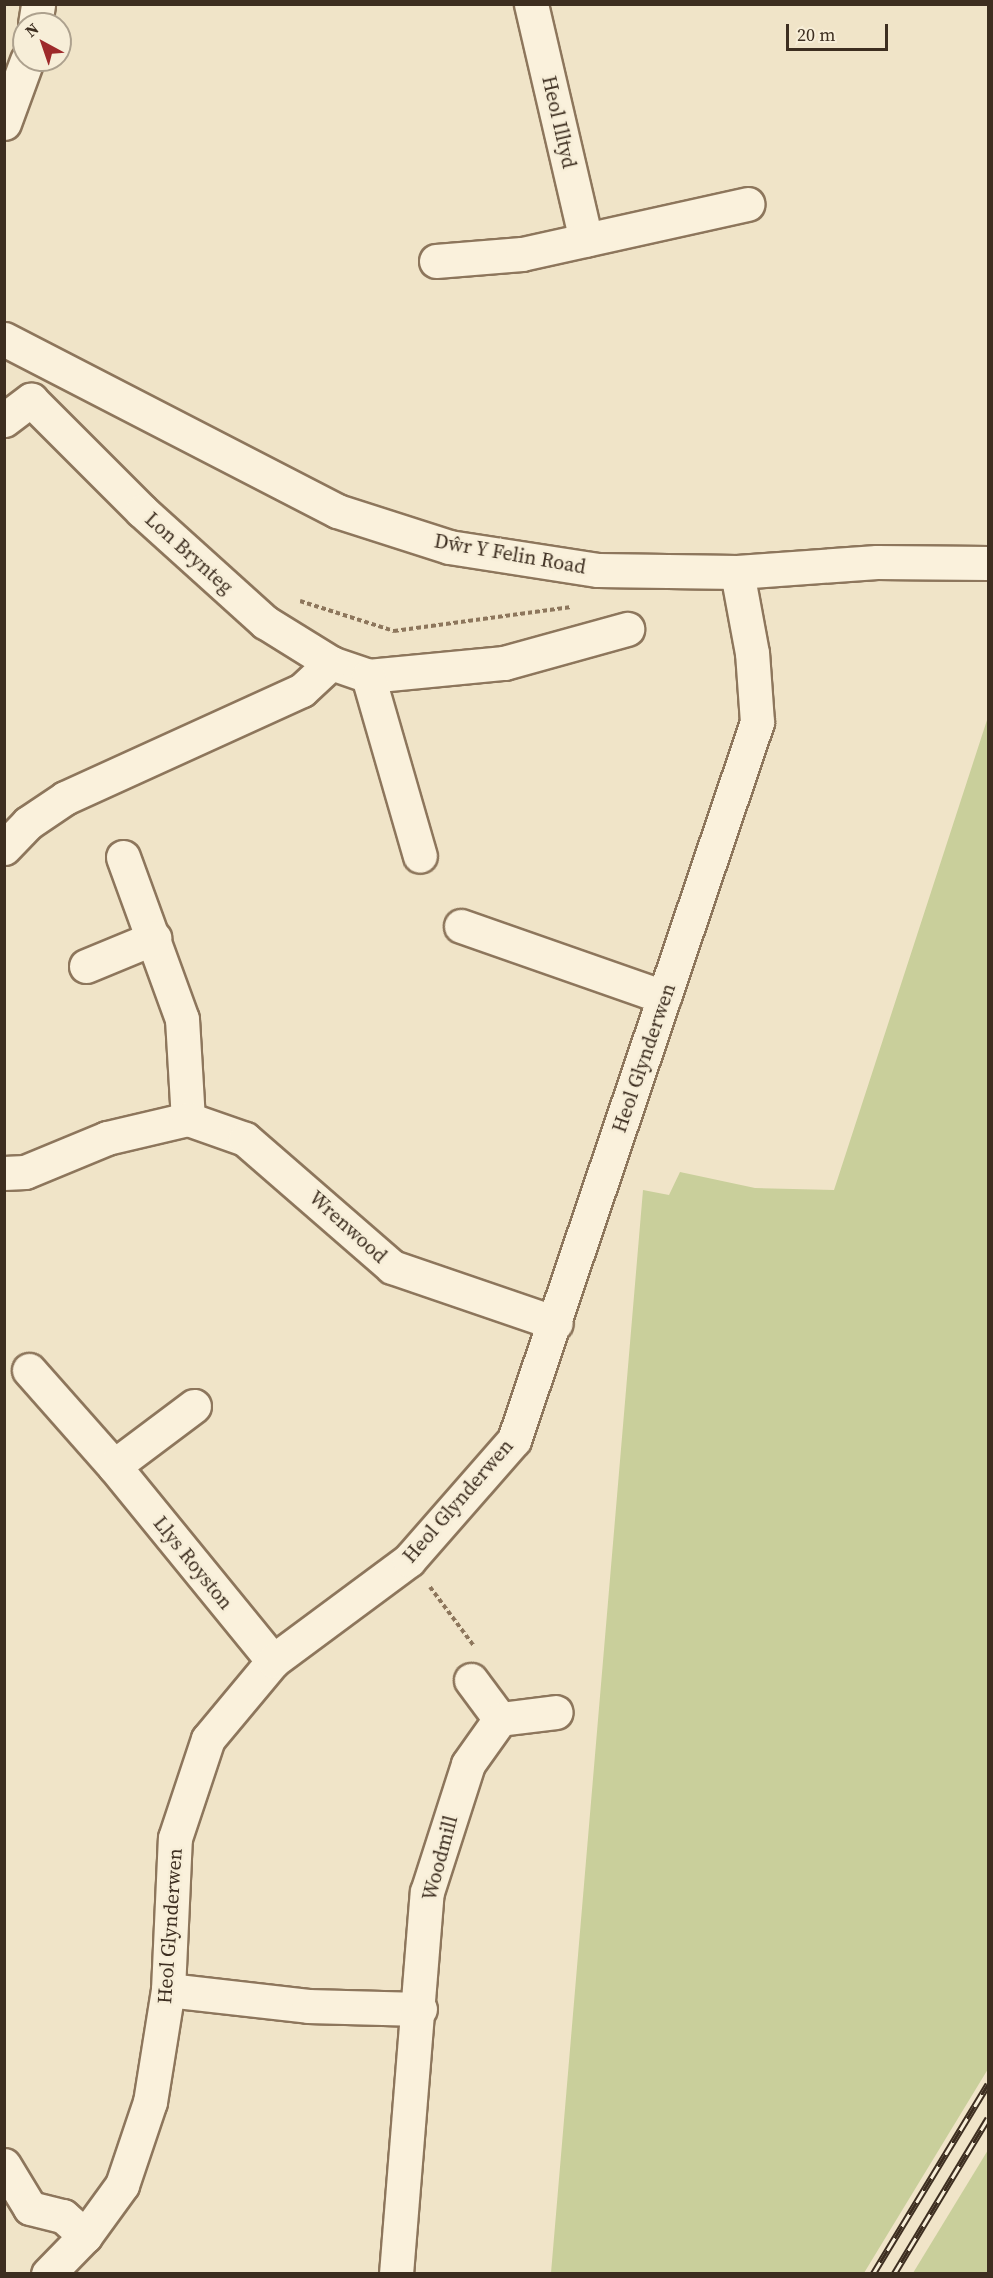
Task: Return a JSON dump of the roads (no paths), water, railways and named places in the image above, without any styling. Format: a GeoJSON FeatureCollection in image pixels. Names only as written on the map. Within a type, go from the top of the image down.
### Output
{"type":"FeatureCollection","features":[{"type":"Feature","properties":{"kind":"street","name":"Heol Illtyd"},"geometry":{"type":"LineString","coordinates":[[531,4],[586,240]]}},
{"type":"Feature","properties":{"kind":"street"},"geometry":{"type":"LineString","coordinates":[[4,123],[23,72]]}},
{"type":"Feature","properties":{"kind":"street"},"geometry":{"type":"LineString","coordinates":[[436,261],[522,254],[748,204]]}},
{"type":"Feature","properties":{"kind":"street","name":"Dŵr Y Felin Road"},"geometry":{"type":"LineString","coordinates":[[4,339],[337,511],[449,547],[598,570],[737,572],[877,562],[988,563]]}},
{"type":"Feature","properties":{"kind":"street"},"geometry":{"type":"LineString","coordinates":[[4,420],[31,400],[52,365]]}},
{"type":"Feature","properties":{"kind":"street","name":"Lon Brynteg"},"geometry":{"type":"LineString","coordinates":[[31,400],[142,511],[265,622],[331,663],[368,676],[504,663],[627,628]]}},
{"type":"Feature","properties":{"kind":"street","name":"Heol Glynderwen"},"geometry":{"type":"LineString","coordinates":[[54,2271],[85,2236],[122,2185],[150,2102],[168,1990],[175,1838],[208,1739],[273,1661],[410,1560],[514,1440],[556,1323],[758,722],[752,652],[737,572]]}},
{"type":"Feature","properties":{"kind":"street"},"geometry":{"type":"LineString","coordinates":[[4,848],[28,823],[65,798],[302,690],[331,663]]}},
{"type":"Feature","properties":{"kind":"street"},"geometry":{"type":"LineString","coordinates":[[368,676],[420,856]]}},
{"type":"Feature","properties":{"kind":"street"},"geometry":{"type":"LineString","coordinates":[[4,1173],[25,1172],[107,1138],[188,1119],[182,1019],[123,857]]}},
{"type":"Feature","properties":{"kind":"street"},"geometry":{"type":"LineString","coordinates":[[461,926],[664,997]]}},
{"type":"Feature","properties":{"kind":"street"},"geometry":{"type":"LineString","coordinates":[[86,966],[154,938]]}},
{"type":"Feature","properties":{"kind":"street","name":"Wrenwood"},"geometry":{"type":"LineString","coordinates":[[188,1119],[245,1139],[392,1267],[556,1323]]}},
{"type":"Feature","properties":{"kind":"street","name":"Llys Royston"},"geometry":{"type":"LineString","coordinates":[[29,1370],[114,1466],[273,1661]]}},
{"type":"Feature","properties":{"kind":"street"},"geometry":{"type":"LineString","coordinates":[[114,1466],[194,1406]]}},
{"type":"Feature","properties":{"kind":"street"},"geometry":{"type":"LineString","coordinates":[[471,1680],[500,1719],[556,1712]]}},
{"type":"Feature","properties":{"kind":"street","name":"Woodmill"},"geometry":{"type":"LineString","coordinates":[[396,2274],[420,2009],[427,1892],[468,1764],[500,1719]]}},
{"type":"Feature","properties":{"kind":"street"},"geometry":{"type":"LineString","coordinates":[[168,1990],[308,2006],[420,2009]]}},
{"type":"Feature","properties":{"kind":"street"},"geometry":{"type":"LineString","coordinates":[[4,2165],[30,2208],[63,2216],[85,2236]]}},
{"type":"Feature","properties":{"kind":"railway"},"geometry":{"type":"LineString","coordinates":[[873,2274],[988,2084]]}},
{"type":"Feature","properties":{"kind":"railway"},"geometry":{"type":"LineString","coordinates":[[894,2274],[988,2118]]}}]}
